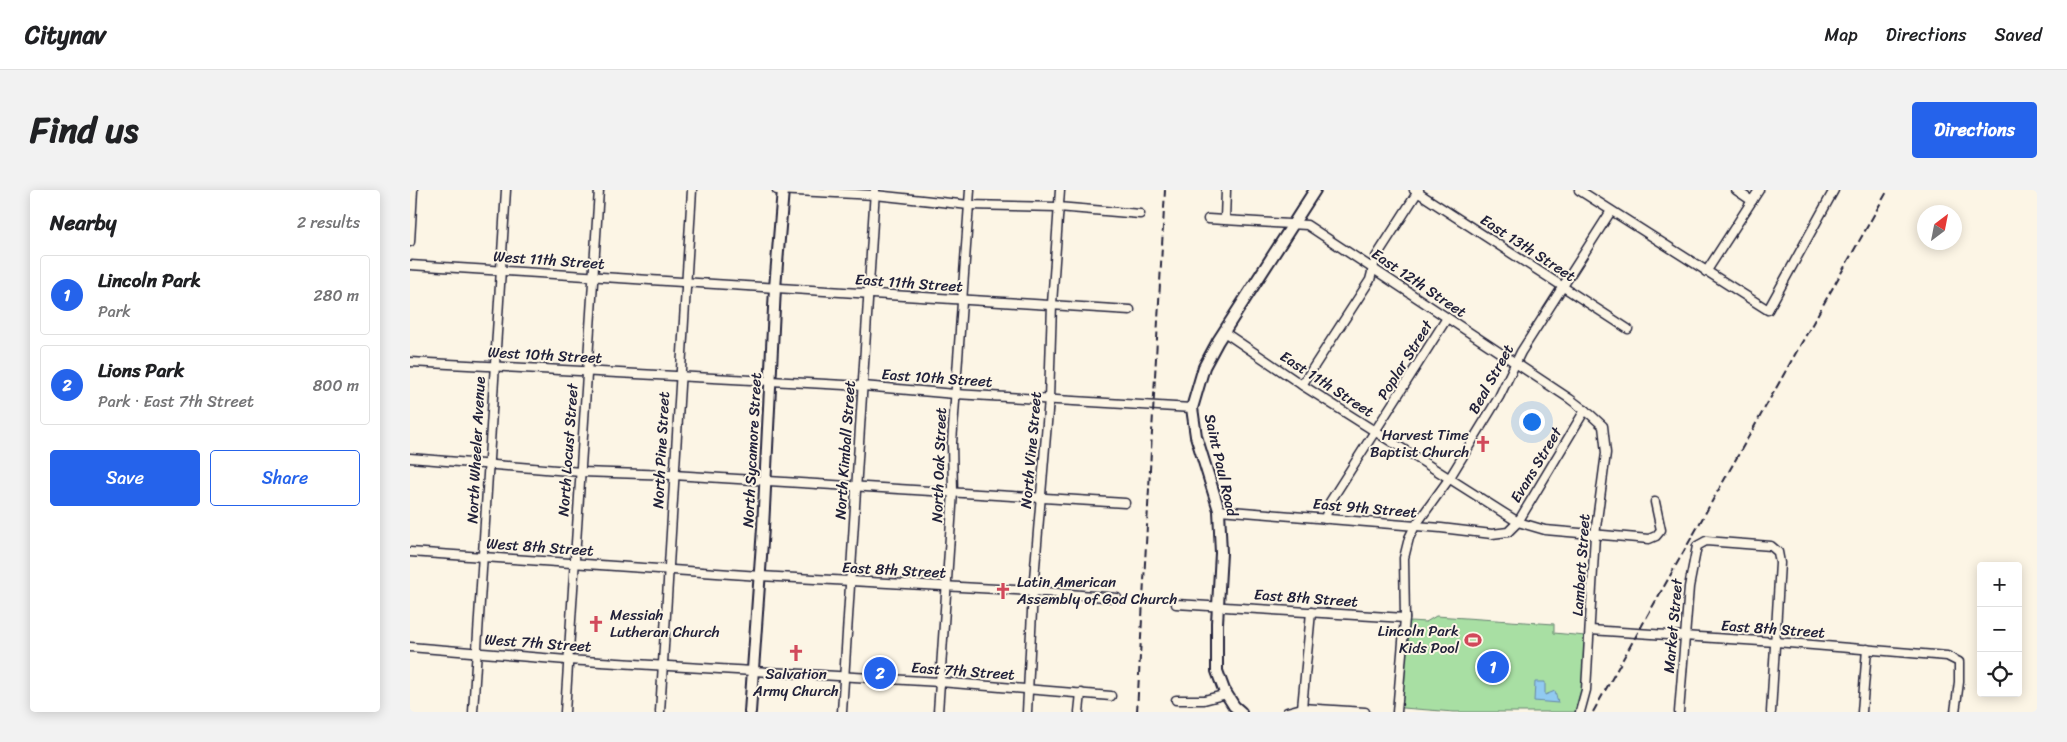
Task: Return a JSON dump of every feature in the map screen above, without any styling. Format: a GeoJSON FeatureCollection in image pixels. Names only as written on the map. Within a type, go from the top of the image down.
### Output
{"type":"FeatureCollection","features":[{"type":"Feature","properties":{"kind":"main road","name":"North Sycamore Street"},"geometry":{"type":"LineString","coordinates":[[750,712],[766,481],[775,288],[783,190]]}},
{"type":"Feature","properties":{"kind":"main road","name":"Saint Paul Road"},"geometry":{"type":"LineString","coordinates":[[1241,712],[1234,706],[1217,671],[1221,554],[1218,510],[1196,436],[1192,408],[1204,368],[1224,332],[1314,190]]}},
{"type":"Feature","properties":{"kind":"street"},"geometry":{"type":"LineString","coordinates":[[410,242],[413,190]]}},
{"type":"Feature","properties":{"kind":"street","name":"North Wheeler Avenue"},"geometry":{"type":"LineString","coordinates":[[473,712],[506,190]]}},
{"type":"Feature","properties":{"kind":"street","name":"North Locust Street"},"geometry":{"type":"LineString","coordinates":[[564,712],[599,190]]}},
{"type":"Feature","properties":{"kind":"street","name":"North Pine Street"},"geometry":{"type":"LineString","coordinates":[[660,712],[679,377],[692,190]]}},
{"type":"Feature","properties":{"kind":"street"},"geometry":{"type":"LineString","coordinates":[[777,190],[875,193],[969,205],[1058,207],[1140,214]]}},
{"type":"Feature","properties":{"kind":"street","name":"North Oak Street"},"geometry":{"type":"LineString","coordinates":[[938,712],[953,492],[952,443],[955,394],[970,190]]}},
{"type":"Feature","properties":{"kind":"street","name":"North Vine Street"},"geometry":{"type":"LineString","coordinates":[[1026,712],[1033,590],[1049,399],[1052,304],[1060,190]]}},
{"type":"Feature","properties":{"kind":"street"},"geometry":{"type":"LineString","coordinates":[[1225,220],[1226,190]]}},
{"type":"Feature","properties":{"kind":"street"},"geometry":{"type":"LineString","coordinates":[[1579,190],[1768,310],[1834,190]]}},
{"type":"Feature","properties":{"kind":"street"},"geometry":{"type":"LineString","coordinates":[[1736,190],[1752,201]]}},
{"type":"Feature","properties":{"kind":"street"},"geometry":{"type":"LineString","coordinates":[[1706,272],[1759,190]]}},
{"type":"Feature","properties":{"kind":"street"},"geometry":{"type":"LineString","coordinates":[[1302,385],[1370,280],[1376,257],[1417,191]]}},
{"type":"Feature","properties":{"kind":"street","name":"East 13th Street"},"geometry":{"type":"LineString","coordinates":[[1417,191],[1562,288],[1628,329]]}},
{"type":"Feature","properties":{"kind":"street","name":"North Kimball Street"},"geometry":{"type":"LineString","coordinates":[[842,712],[875,193]]}},
{"type":"Feature","properties":{"kind":"street","name":"Beal Street"},"geometry":{"type":"LineString","coordinates":[[1397,712],[1405,618],[1404,558],[1409,538],[1415,526],[1449,479],[1499,397],[1516,364],[1611,211]]}},
{"type":"Feature","properties":{"kind":"street","name":"East 12th Street"},"geometry":{"type":"LineString","coordinates":[[1208,218],[1308,225],[1585,410],[1598,421]]}},
{"type":"Feature","properties":{"kind":"street","name":"West 11th Street"},"geometry":{"type":"LineString","coordinates":[[410,265],[685,282]]}},
{"type":"Feature","properties":{"kind":"street","name":"East 11th Street"},"geometry":{"type":"LineString","coordinates":[[685,282],[1130,310]]}},
{"type":"Feature","properties":{"kind":"street","name":"Poplar Street"},"geometry":{"type":"LineString","coordinates":[[1325,519],[1330,502],[1447,318]]}},
{"type":"Feature","properties":{"kind":"street","name":"East 11th Street"},"geometry":{"type":"LineString","coordinates":[[1224,332],[1302,385],[1518,522]]}},
{"type":"Feature","properties":{"kind":"street","name":"West 10th Street"},"geometry":{"type":"LineString","coordinates":[[410,362],[679,377]]}},
{"type":"Feature","properties":{"kind":"street","name":"East 10th Street"},"geometry":{"type":"LineString","coordinates":[[679,377],[770,383],[862,386],[955,394],[1192,408]]}},
{"type":"Feature","properties":{"kind":"street","name":"Evans Street"},"geometry":{"type":"LineString","coordinates":[[1508,532],[1518,522],[1585,410]]}},
{"type":"Feature","properties":{"kind":"street","name":"Lambert Street"},"geometry":{"type":"LineString","coordinates":[[1580,712],[1586,690],[1595,535],[1606,453],[1603,426],[1598,421]]}},
{"type":"Feature","properties":{"kind":"street"},"geometry":{"type":"LineString","coordinates":[[410,458],[490,463],[581,472],[673,475],[1125,503]]}},
{"type":"Feature","properties":{"kind":"street"},"geometry":{"type":"LineString","coordinates":[[1518,522],[1546,530],[1649,539],[1656,536],[1661,530],[1655,502]]}},
{"type":"Feature","properties":{"kind":"street","name":"East 9th Street"},"geometry":{"type":"LineString","coordinates":[[1218,510],[1492,534],[1508,532]]}},
{"type":"Feature","properties":{"kind":"street","name":"Market Street"},"geometry":{"type":"LineString","coordinates":[[1679,712],[1689,587],[1697,546],[1706,541],[1772,546],[1778,552],[1780,563],[1776,642]]}},
{"type":"Feature","properties":{"kind":"street","name":"West 8th Street"},"geometry":{"type":"LineString","coordinates":[[410,552],[669,570]]}},
{"type":"Feature","properties":{"kind":"street","name":"East 8th Street"},"geometry":{"type":"LineString","coordinates":[[669,570],[850,582],[1033,590],[1117,598]]}},
{"type":"Feature","properties":{"kind":"street","name":"East 8th Street"},"geometry":{"type":"LineString","coordinates":[[1176,604],[1405,618]]}},
{"type":"Feature","properties":{"kind":"street"},"geometry":{"type":"LineString","coordinates":[[1302,708],[1311,612]]}},
{"type":"Feature","properties":{"kind":"street","name":"East 8th Street"},"geometry":{"type":"LineString","coordinates":[[1590,630],[1935,654],[1959,662],[1959,682],[1955,712]]}},
{"type":"Feature","properties":{"kind":"street"},"geometry":{"type":"LineString","coordinates":[[1771,712],[1776,642]]}},
{"type":"Feature","properties":{"kind":"street","name":"West 7th Street"},"geometry":{"type":"LineString","coordinates":[[410,647],[567,660],[664,665]]}},
{"type":"Feature","properties":{"kind":"street"},"geometry":{"type":"LineString","coordinates":[[1862,712],[1867,649]]}},
{"type":"Feature","properties":{"kind":"street","name":"East 7th Street"},"geometry":{"type":"LineString","coordinates":[[664,665],[940,682],[1111,696]]}},
{"type":"Feature","properties":{"kind":"street"},"geometry":{"type":"LineString","coordinates":[[1079,712],[1081,693]]}},
{"type":"Feature","properties":{"kind":"street"},"geometry":{"type":"LineString","coordinates":[[1176,700],[1204,700],[1227,694]]}},
{"type":"Feature","properties":{"kind":"street"},"geometry":{"type":"LineString","coordinates":[[1287,712],[1302,708],[1365,712]]}},
{"type":"Feature","properties":{"kind":"green space"},"geometry":{"type":"Polygon","coordinates":[[[1436,616],[1554,624],[1554,633],[1585,636],[1581,698],[1575,712],[1454,712],[1403,708],[1407,626],[1410,621],[1426,622],[1436,616]]]}},
{"type":"Feature","properties":{"kind":"water"},"geometry":{"type":"Polygon","coordinates":[[[1535,682],[1545,682],[1545,695],[1555,691],[1558,703],[1534,701],[1535,682]]]}},
{"type":"Feature","properties":{"kind":"railway"},"geometry":{"type":"LineString","coordinates":[[1137,712],[1165,190]]}},
{"type":"Feature","properties":{"kind":"railway"},"geometry":{"type":"LineString","coordinates":[[1593,712],[1888,190]]}},
{"type":"Feature","properties":{"kind":"place","name":"Harvest Time Baptist Church"},"geometry":{"type":"Point","coordinates":[1483,444]}},
{"type":"Feature","properties":{"kind":"place","name":"Latin American Assembly of God Church"},"geometry":{"type":"Point","coordinates":[1003,591]}},
{"type":"Feature","properties":{"kind":"place","name":"Messiah Lutheran Church"},"geometry":{"type":"Point","coordinates":[596,624]}},
{"type":"Feature","properties":{"kind":"place","name":"Lincoln Park Kids Pool"},"geometry":{"type":"Point","coordinates":[1473,640]}},
{"type":"Feature","properties":{"kind":"place","name":"Salvation Army Church"},"geometry":{"type":"Point","coordinates":[796,653]}},
{"type":"Feature","properties":{"kind":"place","name":"Lincoln Park"},"geometry":{"type":"Point","coordinates":[1493,667]}},
{"type":"Feature","properties":{"kind":"place","name":"Lions Park"},"geometry":{"type":"Point","coordinates":[880,673]}}]}
